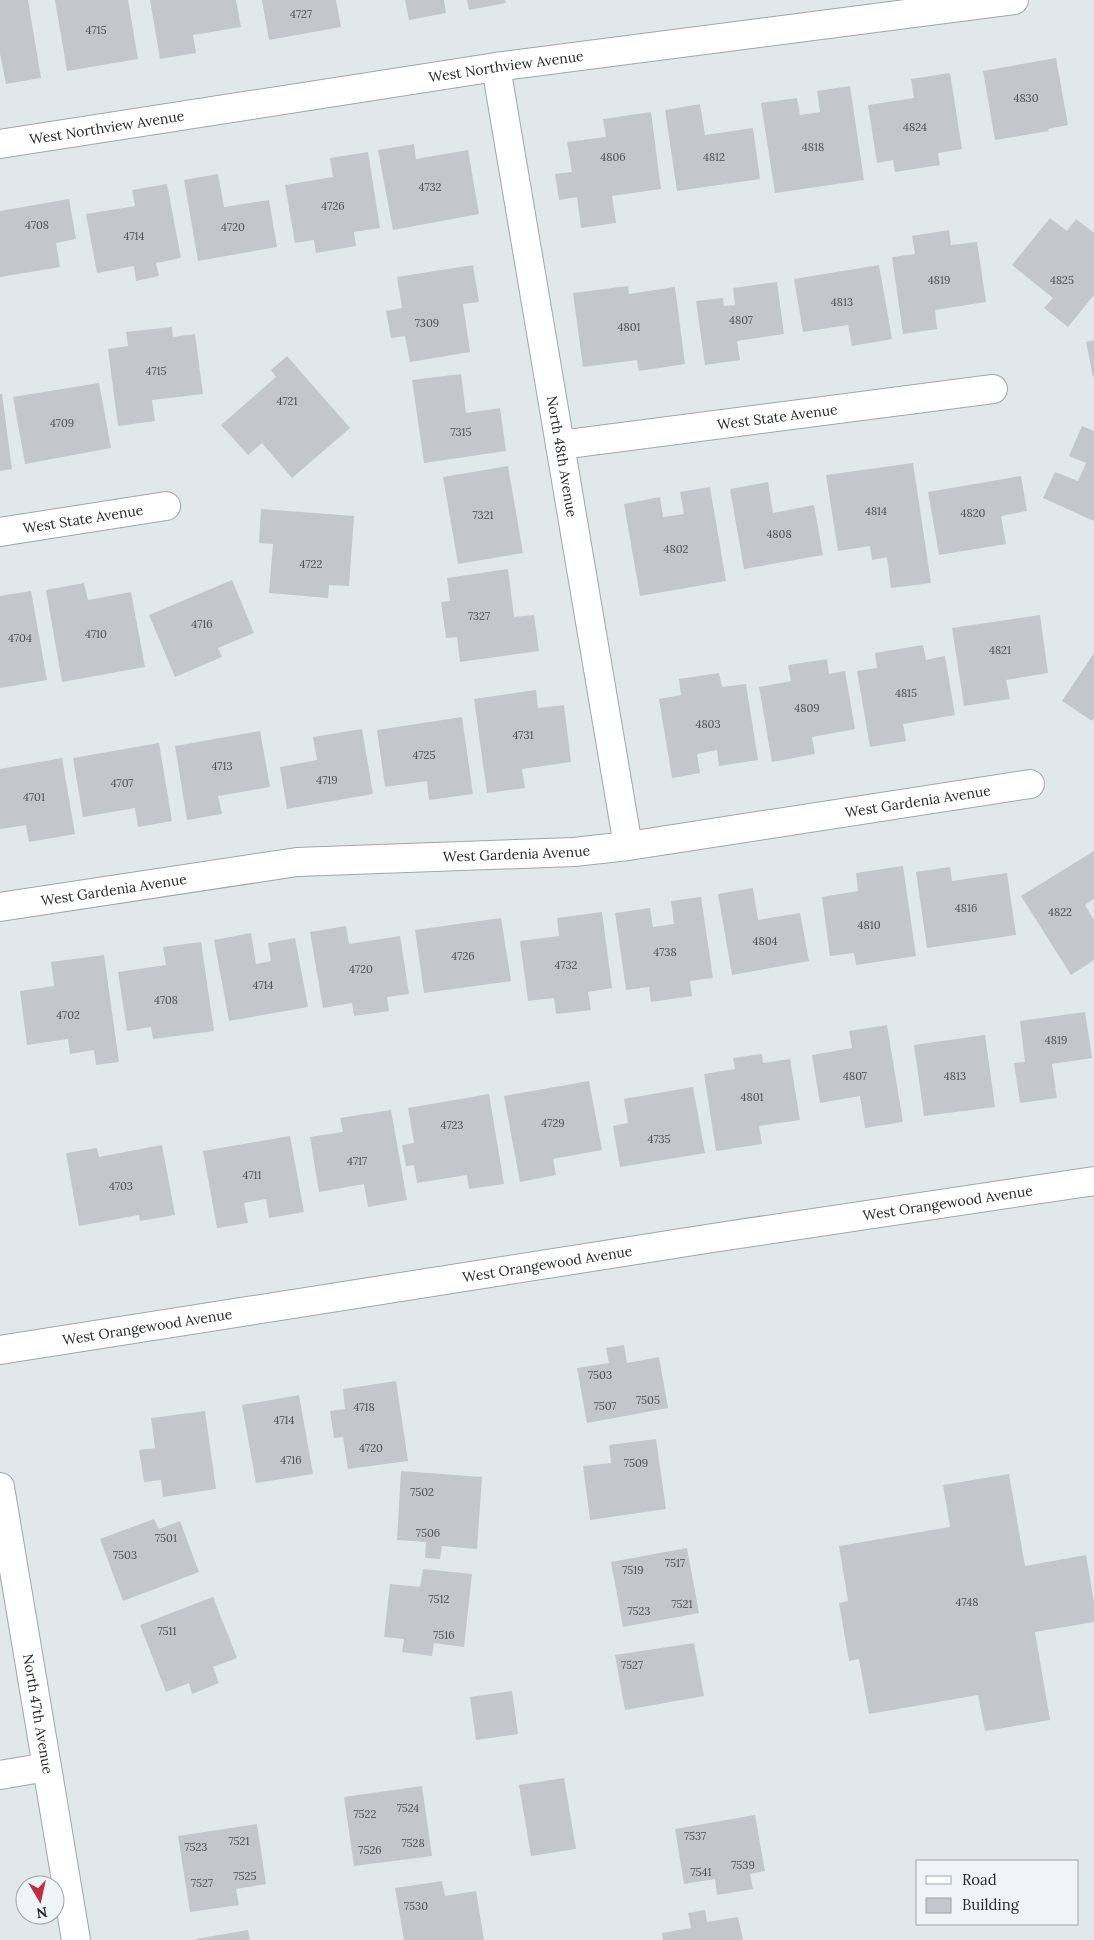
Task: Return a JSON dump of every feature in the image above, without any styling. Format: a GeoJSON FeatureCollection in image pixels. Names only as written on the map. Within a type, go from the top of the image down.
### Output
{"type":"FeatureCollection","features":[{"type":"Feature","properties":{"kind":"street","name":"West Northview Avenue"},"geometry":{"type":"LineString","coordinates":[[0,144],[496,67],[1014,0]]}},
{"type":"Feature","properties":{"kind":"street","name":"North 48th Avenue"},"geometry":{"type":"LineString","coordinates":[[496,67],[628,846]]}},
{"type":"Feature","properties":{"kind":"street","name":"West State Avenue"},"geometry":{"type":"LineString","coordinates":[[560,445],[993,389]]}},
{"type":"Feature","properties":{"kind":"street","name":"West State Avenue"},"geometry":{"type":"LineString","coordinates":[[0,532],[166,506]]}},
{"type":"Feature","properties":{"kind":"street","name":"West Gardenia Avenue"},"geometry":{"type":"LineString","coordinates":[[0,907],[297,862],[574,852],[628,846],[1030,784]]}},
{"type":"Feature","properties":{"kind":"street","name":"West Orangewood Avenue"},"geometry":{"type":"LineString","coordinates":[[0,1350],[719,1237],[1094,1181]]}},
{"type":"Feature","properties":{"kind":"street","name":"North 47th Avenue"},"geometry":{"type":"LineString","coordinates":[[0,1488],[76,1940]]}},
{"type":"Feature","properties":{"kind":"street"},"geometry":{"type":"LineString","coordinates":[[0,1775],[47,1767]]}},
{"type":"Feature","properties":{"kind":"building"},"geometry":{"type":"Polygon","coordinates":[[[0,0],[28,0],[41,78],[6,84],[0,54],[0,0]]]}},
{"type":"Feature","properties":{"kind":"building"},"geometry":{"type":"Polygon","coordinates":[[[55,0],[128,0],[138,59],[67,71],[55,0]]]}},
{"type":"Feature","properties":{"kind":"building"},"geometry":{"type":"Polygon","coordinates":[[[150,0],[236,0],[241,27],[193,35],[196,53],[160,59],[150,0]]]}},
{"type":"Feature","properties":{"kind":"building"},"geometry":{"type":"Polygon","coordinates":[[[262,0],[336,0],[341,27],[269,40],[262,0]]]}},
{"type":"Feature","properties":{"kind":"building"},"geometry":{"type":"Polygon","coordinates":[[[405,0],[444,0],[446,13],[409,20],[405,0]]]}},
{"type":"Feature","properties":{"kind":"building"},"geometry":{"type":"Polygon","coordinates":[[[467,0],[505,0],[506,3],[469,10],[467,0]]]}},
{"type":"Feature","properties":{"kind":"building"},"geometry":{"type":"Polygon","coordinates":[[[1056,58],[1068,125],[1048,129],[1049,131],[995,140],[983,71],[1056,58]]]}},
{"type":"Feature","properties":{"kind":"building"},"geometry":{"type":"Polygon","coordinates":[[[950,73],[962,149],[938,153],[940,165],[895,172],[893,160],[877,163],[868,105],[914,98],[911,79],[950,73]]]}},
{"type":"Feature","properties":{"kind":"building"},"geometry":{"type":"Polygon","coordinates":[[[850,86],[864,180],[775,193],[761,103],[797,98],[800,115],[820,112],[817,91],[850,86]]]}},
{"type":"Feature","properties":{"kind":"building"},"geometry":{"type":"Polygon","coordinates":[[[700,104],[705,135],[753,128],[760,179],[677,191],[665,110],[700,104]]]}},
{"type":"Feature","properties":{"kind":"building"},"geometry":{"type":"Polygon","coordinates":[[[651,112],[661,189],[612,196],[616,223],[581,228],[577,197],[559,200],[555,174],[572,172],[567,142],[606,137],[603,119],[651,112]]]}},
{"type":"Feature","properties":{"kind":"building"},"geometry":{"type":"Polygon","coordinates":[[[414,144],[416,159],[468,150],[479,214],[393,230],[378,150],[414,144]]]}},
{"type":"Feature","properties":{"kind":"building"},"geometry":{"type":"Polygon","coordinates":[[[368,152],[380,228],[354,232],[356,246],[316,253],[314,240],[295,243],[285,185],[333,177],[330,158],[368,152]]]}},
{"type":"Feature","properties":{"kind":"building"},"geometry":{"type":"Polygon","coordinates":[[[218,174],[224,207],[269,200],[277,247],[198,261],[184,180],[218,174]]]}},
{"type":"Feature","properties":{"kind":"building"},"geometry":{"type":"Polygon","coordinates":[[[167,184],[181,258],[156,263],[159,276],[136,281],[134,266],[97,273],[86,214],[135,206],[132,190],[167,184]]]}},
{"type":"Feature","properties":{"kind":"building"},"geometry":{"type":"Polygon","coordinates":[[[69,199],[76,239],[56,243],[60,267],[0,277],[0,211],[69,199]]]}},
{"type":"Feature","properties":{"kind":"building"},"geometry":{"type":"Polygon","coordinates":[[[1050,218],[1067,231],[1076,219],[1094,233],[1094,295],[1068,327],[1044,308],[1053,298],[1012,265],[1050,218]]]}},
{"type":"Feature","properties":{"kind":"building"},"geometry":{"type":"Polygon","coordinates":[[[949,230],[951,245],[977,242],[986,302],[935,310],[937,329],[903,334],[892,257],[915,254],[912,236],[949,230]]]}},
{"type":"Feature","properties":{"kind":"building"},"geometry":{"type":"Polygon","coordinates":[[[473,265],[479,302],[463,304],[470,352],[410,362],[405,336],[391,338],[386,311],[402,308],[397,277],[473,265]]]}},
{"type":"Feature","properties":{"kind":"building"},"geometry":{"type":"Polygon","coordinates":[[[879,265],[892,339],[852,346],[848,325],[803,332],[794,279],[879,265]]]}},
{"type":"Feature","properties":{"kind":"building"},"geometry":{"type":"Polygon","coordinates":[[[777,282],[784,334],[737,341],[740,360],[705,365],[696,301],[723,298],[724,306],[735,305],[733,288],[777,282]]]}},
{"type":"Feature","properties":{"kind":"building"},"geometry":{"type":"Polygon","coordinates":[[[628,286],[629,294],[675,287],[685,364],[639,371],[637,360],[583,367],[573,293],[628,286]]]}},
{"type":"Feature","properties":{"kind":"building"},"geometry":{"type":"Polygon","coordinates":[[[172,327],[173,337],[195,334],[203,394],[152,400],[155,421],[118,426],[108,349],[128,346],[126,332],[172,327]]]}},
{"type":"Feature","properties":{"kind":"building"},"geometry":{"type":"Polygon","coordinates":[[[1094,340],[1094,377],[1093,377],[1086,342],[1094,340]]]}},
{"type":"Feature","properties":{"kind":"building"},"geometry":{"type":"Polygon","coordinates":[[[287,356],[350,428],[292,478],[262,443],[248,455],[221,425],[276,377],[271,370],[287,356]]]}},
{"type":"Feature","properties":{"kind":"building"},"geometry":{"type":"Polygon","coordinates":[[[461,374],[466,413],[500,408],[506,451],[424,463],[412,380],[461,374]]]}},
{"type":"Feature","properties":{"kind":"building"},"geometry":{"type":"Polygon","coordinates":[[[99,383],[111,448],[25,464],[13,397],[99,383]]]}},
{"type":"Feature","properties":{"kind":"building"},"geometry":{"type":"Polygon","coordinates":[[[0,394],[2,394],[12,469],[0,471],[0,394]]]}},
{"type":"Feature","properties":{"kind":"building"},"geometry":{"type":"Polygon","coordinates":[[[1082,426],[1094,431],[1094,521],[1043,498],[1055,472],[1078,481],[1086,463],[1069,456],[1082,426]]]}},
{"type":"Feature","properties":{"kind":"building"},"geometry":{"type":"Polygon","coordinates":[[[913,463],[931,583],[891,588],[887,557],[872,560],[870,546],[838,551],[826,475],[913,463]]]}},
{"type":"Feature","properties":{"kind":"building"},"geometry":{"type":"Polygon","coordinates":[[[508,466],[523,553],[458,564],[443,477],[508,466]]]}},
{"type":"Feature","properties":{"kind":"building"},"geometry":{"type":"Polygon","coordinates":[[[1021,476],[1027,511],[1001,516],[1006,544],[939,555],[928,492],[1021,476]]]}},
{"type":"Feature","properties":{"kind":"building"},"geometry":{"type":"Polygon","coordinates":[[[768,482],[773,513],[814,505],[823,555],[744,569],[730,489],[768,482]]]}},
{"type":"Feature","properties":{"kind":"building"},"geometry":{"type":"Polygon","coordinates":[[[710,487],[726,581],[640,596],[624,504],[660,497],[663,517],[684,514],[680,492],[710,487]]]}},
{"type":"Feature","properties":{"kind":"building"},"geometry":{"type":"Polygon","coordinates":[[[261,509],[354,516],[349,586],[329,585],[328,598],[269,593],[273,544],[259,543],[261,509]]]}},
{"type":"Feature","properties":{"kind":"building"},"geometry":{"type":"Polygon","coordinates":[[[508,569],[514,617],[534,615],[539,651],[460,662],[457,637],[446,638],[441,602],[450,601],[447,578],[508,569]]]}},
{"type":"Feature","properties":{"kind":"building"},"geometry":{"type":"Polygon","coordinates":[[[232,580],[254,633],[218,648],[222,657],[175,677],[149,615],[232,580]]]}},
{"type":"Feature","properties":{"kind":"building"},"geometry":{"type":"Polygon","coordinates":[[[84,583],[88,600],[131,592],[145,667],[62,682],[46,590],[84,583]]]}},
{"type":"Feature","properties":{"kind":"building"},"geometry":{"type":"Polygon","coordinates":[[[31,591],[47,680],[0,688],[0,596],[31,591]]]}},
{"type":"Feature","properties":{"kind":"building"},"geometry":{"type":"Polygon","coordinates":[[[1040,615],[1048,673],[1006,680],[1010,699],[964,706],[952,628],[1040,615]]]}},
{"type":"Feature","properties":{"kind":"building"},"geometry":{"type":"Polygon","coordinates":[[[923,645],[926,660],[945,656],[955,715],[903,724],[906,741],[870,747],[857,671],[877,668],[875,653],[923,645]]]}},
{"type":"Feature","properties":{"kind":"building"},"geometry":{"type":"Polygon","coordinates":[[[1094,653],[1094,718],[1092,721],[1062,701],[1094,653]]]}},
{"type":"Feature","properties":{"kind":"building"},"geometry":{"type":"Polygon","coordinates":[[[827,659],[829,674],[845,671],[855,729],[812,737],[815,754],[772,762],[759,687],[791,681],[788,665],[827,659]]]}},
{"type":"Feature","properties":{"kind":"building"},"geometry":{"type":"Polygon","coordinates":[[[719,673],[722,687],[746,684],[758,760],[719,766],[717,750],[697,754],[700,773],[672,778],[659,699],[681,695],[679,679],[719,673]]]}},
{"type":"Feature","properties":{"kind":"building"},"geometry":{"type":"Polygon","coordinates":[[[536,690],[538,708],[564,705],[571,762],[522,769],[525,788],[487,793],[474,699],[536,690]]]}},
{"type":"Feature","properties":{"kind":"building"},"geometry":{"type":"Polygon","coordinates":[[[462,717],[473,794],[429,800],[427,781],[385,787],[377,730],[462,717]]]}},
{"type":"Feature","properties":{"kind":"building"},"geometry":{"type":"Polygon","coordinates":[[[362,729],[373,794],[287,809],[280,767],[317,760],[313,737],[362,729]]]}},
{"type":"Feature","properties":{"kind":"building"},"geometry":{"type":"Polygon","coordinates":[[[260,731],[270,787],[218,796],[222,814],[187,820],[175,746],[260,731]]]}},
{"type":"Feature","properties":{"kind":"building"},"geometry":{"type":"Polygon","coordinates":[[[159,743],[172,821],[138,827],[135,808],[83,817],[73,758],[159,743]]]}},
{"type":"Feature","properties":{"kind":"building"},"geometry":{"type":"Polygon","coordinates":[[[62,758],[75,834],[29,842],[26,825],[0,829],[0,769],[62,758]]]}},
{"type":"Feature","properties":{"kind":"building"},"geometry":{"type":"Polygon","coordinates":[[[1094,851],[1094,899],[1085,905],[1094,920],[1094,960],[1071,975],[1021,896],[1094,851]]]}},
{"type":"Feature","properties":{"kind":"building"},"geometry":{"type":"Polygon","coordinates":[[[903,866],[916,956],[856,965],[854,953],[830,956],[822,897],[858,891],[856,873],[903,866]]]}},
{"type":"Feature","properties":{"kind":"building"},"geometry":{"type":"Polygon","coordinates":[[[950,867],[952,881],[1007,873],[1016,935],[927,948],[916,872],[950,867]]]}},
{"type":"Feature","properties":{"kind":"building"},"geometry":{"type":"Polygon","coordinates":[[[753,888],[758,920],[800,913],[809,961],[732,975],[718,894],[753,888]]]}},
{"type":"Feature","properties":{"kind":"building"},"geometry":{"type":"Polygon","coordinates":[[[701,897],[713,978],[690,981],[692,996],[651,1002],[649,987],[626,990],[615,913],[650,908],[653,927],[674,924],[671,901],[701,897]]]}},
{"type":"Feature","properties":{"kind":"building"},"geometry":{"type":"Polygon","coordinates":[[[602,912],[612,988],[588,992],[591,1010],[556,1014],[554,998],[528,1001],[520,941],[559,936],[557,918],[602,912]]]}},
{"type":"Feature","properties":{"kind":"building"},"geometry":{"type":"Polygon","coordinates":[[[501,918],[511,981],[424,993],[415,930],[501,918]]]}},
{"type":"Feature","properties":{"kind":"building"},"geometry":{"type":"Polygon","coordinates":[[[346,926],[349,944],[400,936],[409,994],[387,997],[389,1011],[354,1016],[352,1003],[323,1008],[310,932],[346,926]]]}},
{"type":"Feature","properties":{"kind":"building"},"geometry":{"type":"Polygon","coordinates":[[[251,933],[256,964],[271,961],[268,943],[295,938],[308,1007],[229,1021],[214,940],[251,933]]]}},
{"type":"Feature","properties":{"kind":"building"},"geometry":{"type":"Polygon","coordinates":[[[201,942],[214,1031],[153,1039],[151,1027],[127,1031],[118,972],[166,965],[163,947],[201,942]]]}},
{"type":"Feature","properties":{"kind":"building"},"geometry":{"type":"Polygon","coordinates":[[[104,955],[119,1062],[96,1065],[94,1050],[70,1054],[68,1039],[27,1045],[20,991],[54,986],[51,962],[104,955]]]}},
{"type":"Feature","properties":{"kind":"building"},"geometry":{"type":"Polygon","coordinates":[[[1085,1012],[1092,1058],[1052,1064],[1057,1098],[1020,1103],[1014,1063],[1025,1062],[1020,1021],[1085,1012]]]}},
{"type":"Feature","properties":{"kind":"building"},"geometry":{"type":"Polygon","coordinates":[[[887,1025],[903,1122],[865,1128],[860,1096],[820,1103],[812,1055],[852,1048],[849,1031],[887,1025]]]}},
{"type":"Feature","properties":{"kind":"building"},"geometry":{"type":"Polygon","coordinates":[[[985,1035],[995,1107],[924,1116],[914,1045],[985,1035]]]}},
{"type":"Feature","properties":{"kind":"building"},"geometry":{"type":"Polygon","coordinates":[[[762,1054],[763,1063],[790,1059],[800,1120],[759,1126],[762,1144],[716,1151],[704,1074],[735,1069],[733,1058],[762,1054]]]}},
{"type":"Feature","properties":{"kind":"building"},"geometry":{"type":"Polygon","coordinates":[[[589,1081],[602,1150],[553,1159],[556,1175],[520,1182],[504,1096],[589,1081]]]}},
{"type":"Feature","properties":{"kind":"building"},"geometry":{"type":"Polygon","coordinates":[[[693,1087],[705,1153],[620,1167],[613,1126],[628,1123],[624,1099],[693,1087]]]}},
{"type":"Feature","properties":{"kind":"building"},"geometry":{"type":"Polygon","coordinates":[[[489,1094],[504,1184],[469,1189],[467,1175],[417,1183],[414,1165],[406,1166],[402,1145],[414,1143],[408,1108],[489,1094]]]}},
{"type":"Feature","properties":{"kind":"building"},"geometry":{"type":"Polygon","coordinates":[[[391,1110],[407,1200],[368,1207],[364,1184],[319,1192],[310,1137],[343,1132],[340,1118],[391,1110]]]}},
{"type":"Feature","properties":{"kind":"building"},"geometry":{"type":"Polygon","coordinates":[[[290,1136],[304,1212],[269,1218],[266,1199],[244,1203],[248,1223],[217,1228],[203,1151],[290,1136]]]}},
{"type":"Feature","properties":{"kind":"building"},"geometry":{"type":"Polygon","coordinates":[[[162,1145],[175,1215],[140,1221],[139,1215],[79,1226],[66,1153],[97,1148],[99,1157],[162,1145]]]}},
{"type":"Feature","properties":{"kind":"building"},"geometry":{"type":"Polygon","coordinates":[[[624,1345],[627,1363],[659,1357],[668,1408],[587,1423],[577,1368],[609,1363],[606,1348],[624,1345]]]}},
{"type":"Feature","properties":{"kind":"building"},"geometry":{"type":"Polygon","coordinates":[[[396,1381],[408,1461],[348,1469],[343,1437],[334,1438],[330,1411],[345,1409],[343,1389],[396,1381]]]}},
{"type":"Feature","properties":{"kind":"building"},"geometry":{"type":"Polygon","coordinates":[[[299,1395],[313,1474],[256,1483],[242,1405],[299,1395]]]}},
{"type":"Feature","properties":{"kind":"building"},"geometry":{"type":"Polygon","coordinates":[[[205,1411],[216,1489],[163,1497],[161,1480],[144,1482],[139,1450],[155,1448],[151,1418],[205,1411]]]}},
{"type":"Feature","properties":{"kind":"building"},"geometry":{"type":"Polygon","coordinates":[[[656,1439],[666,1509],[590,1520],[583,1466],[611,1463],[609,1445],[656,1439]]]}},
{"type":"Feature","properties":{"kind":"building"},"geometry":{"type":"Polygon","coordinates":[[[401,1471],[482,1477],[477,1549],[442,1546],[440,1559],[425,1558],[426,1542],[397,1540],[401,1471]]]}},
{"type":"Feature","properties":{"kind":"building"},"geometry":{"type":"Polygon","coordinates":[[[1009,1474],[1025,1566],[1086,1555],[1094,1602],[1094,1622],[1035,1632],[1050,1720],[985,1731],[978,1695],[869,1714],[859,1659],[849,1661],[839,1603],[848,1601],[839,1546],[950,1527],[943,1485],[1009,1474]]]}},
{"type":"Feature","properties":{"kind":"building"},"geometry":{"type":"Polygon","coordinates":[[[154,1519],[159,1529],[180,1521],[199,1572],[123,1601],[100,1539],[154,1519]]]}},
{"type":"Feature","properties":{"kind":"building"},"geometry":{"type":"Polygon","coordinates":[[[687,1548],[699,1613],[623,1627],[611,1562],[687,1548]]]}},
{"type":"Feature","properties":{"kind":"building"},"geometry":{"type":"Polygon","coordinates":[[[423,1569],[472,1574],[464,1647],[434,1643],[432,1656],[402,1652],[404,1639],[384,1637],[390,1584],[420,1587],[423,1569]]]}},
{"type":"Feature","properties":{"kind":"building"},"geometry":{"type":"Polygon","coordinates":[[[213,1597],[237,1658],[213,1667],[219,1683],[192,1694],[189,1683],[166,1692],[140,1625],[213,1597]]]}},
{"type":"Feature","properties":{"kind":"building"},"geometry":{"type":"Polygon","coordinates":[[[694,1643],[704,1696],[625,1710],[615,1655],[694,1643]]]}},
{"type":"Feature","properties":{"kind":"building"},"geometry":{"type":"Polygon","coordinates":[[[512,1691],[518,1734],[476,1740],[470,1697],[512,1691]]]}},
{"type":"Feature","properties":{"kind":"building"},"geometry":{"type":"Polygon","coordinates":[[[564,1778],[576,1849],[531,1856],[519,1785],[564,1778]]]}},
{"type":"Feature","properties":{"kind":"building"},"geometry":{"type":"Polygon","coordinates":[[[422,1786],[432,1856],[354,1866],[344,1797],[422,1786]]]}},
{"type":"Feature","properties":{"kind":"building"},"geometry":{"type":"Polygon","coordinates":[[[755,1815],[765,1871],[750,1874],[753,1889],[717,1895],[715,1879],[684,1884],[675,1829],[755,1815]]]}},
{"type":"Feature","properties":{"kind":"building"},"geometry":{"type":"Polygon","coordinates":[[[257,1824],[266,1884],[236,1889],[239,1905],[190,1912],[178,1836],[257,1824]]]}},
{"type":"Feature","properties":{"kind":"building"},"geometry":{"type":"Polygon","coordinates":[[[442,1881],[445,1896],[476,1891],[484,1940],[404,1940],[395,1888],[442,1881]]]}},
{"type":"Feature","properties":{"kind":"building"},"geometry":{"type":"Polygon","coordinates":[[[705,1910],[707,1922],[738,1917],[743,1940],[663,1940],[662,1933],[691,1928],[688,1913],[705,1910]]]}},
{"type":"Feature","properties":{"kind":"building"},"geometry":{"type":"Polygon","coordinates":[[[248,1930],[250,1940],[196,1940],[196,1939],[248,1930]]]}}]}
